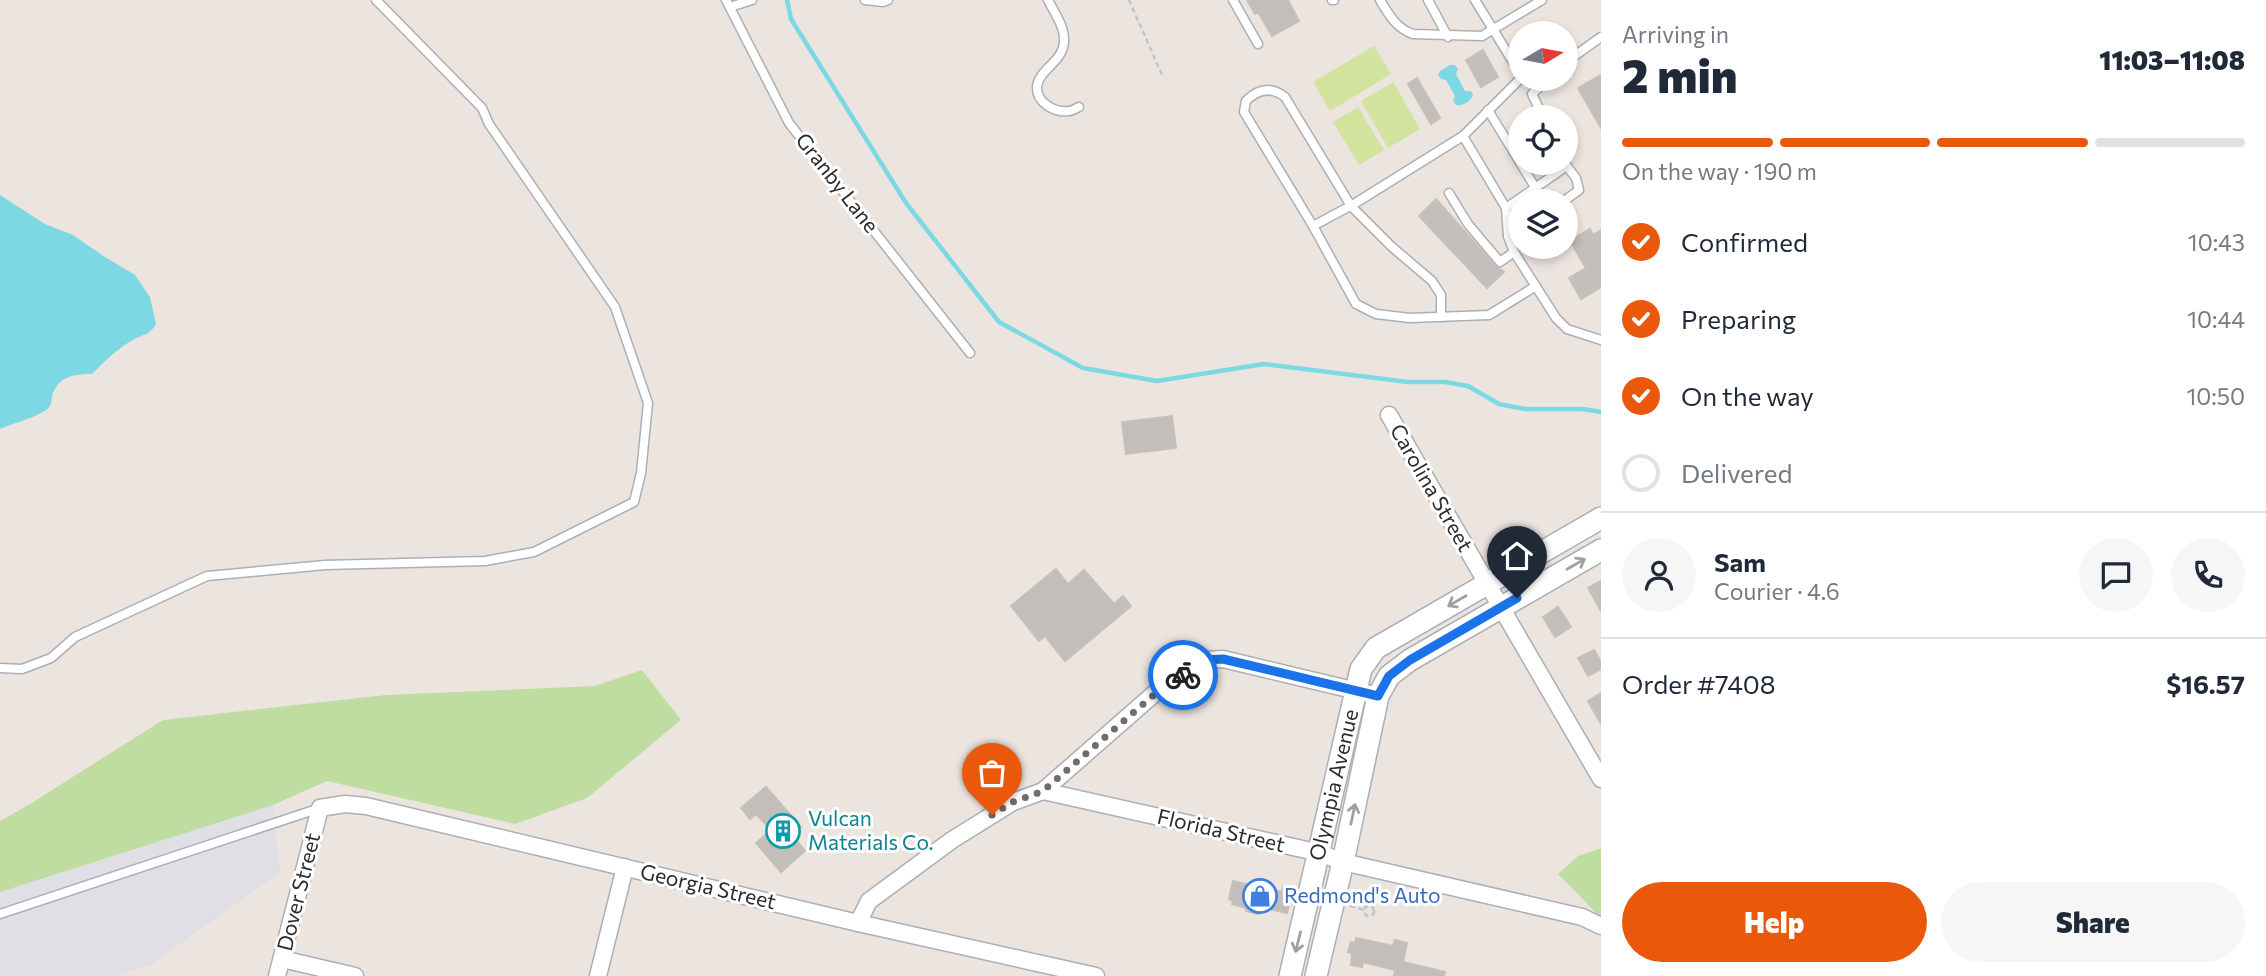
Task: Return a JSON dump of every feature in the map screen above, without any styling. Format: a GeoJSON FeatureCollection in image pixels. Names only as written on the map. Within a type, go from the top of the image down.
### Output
{"type":"FeatureCollection","features":[{"type":"Feature","properties":{"kind":"main road","name":"Olympia Avenue"},"geometry":{"type":"LineString","coordinates":[[1316,976],[1343,862],[1367,693],[1361,669],[1376,648],[1601,518]]}},
{"type":"Feature","properties":{"kind":"main road","name":"Olympia Avenue"},"geometry":{"type":"LineString","coordinates":[[1290,976],[1320,853],[1367,693],[1410,660],[1601,550]]}},
{"type":"Feature","properties":{"kind":"street","name":"Carolina Street"},"geometry":{"type":"LineString","coordinates":[[1390,415],[1601,779]]}},
{"type":"Feature","properties":{"kind":"street"},"geometry":{"type":"LineString","coordinates":[[858,923],[869,901],[952,840],[1013,802],[1043,791],[1156,693],[1205,660],[1223,659],[1367,693]]}},
{"type":"Feature","properties":{"kind":"street","name":"Florida Street"},"geometry":{"type":"LineString","coordinates":[[1043,791],[1320,853],[1343,862],[1582,917],[1601,926]]}},
{"type":"Feature","properties":{"kind":"street","name":"Georgia Street"},"geometry":{"type":"LineString","coordinates":[[320,808],[345,804],[366,806],[858,923],[1096,976]]}},
{"type":"Feature","properties":{"kind":"street","name":"Dover Street"},"geometry":{"type":"LineString","coordinates":[[277,976],[320,808]]}},
{"type":"Feature","properties":{"kind":"street"},"geometry":{"type":"LineString","coordinates":[[598,976],[625,867]]}},
{"type":"Feature","properties":{"kind":"street"},"geometry":{"type":"LineString","coordinates":[[282,959],[355,976]]}},
{"type":"Feature","properties":{"kind":"lane"},"geometry":{"type":"LineString","coordinates":[[0,668],[22,669],[51,658],[75,637],[207,576],[325,565],[485,561],[522,555],[534,552],[634,502],[641,473],[648,404],[615,307],[489,124],[482,108],[376,0]]}},
{"type":"Feature","properties":{"kind":"lane"},"geometry":{"type":"LineString","coordinates":[[865,0],[888,0]]}},
{"type":"Feature","properties":{"kind":"lane"},"geometry":{"type":"LineString","coordinates":[[1048,0],[1065,38],[1063,51],[1039,79],[1037,88],[1041,101],[1053,109],[1069,111],[1079,107]]}},
{"type":"Feature","properties":{"kind":"lane"},"geometry":{"type":"LineString","coordinates":[[1233,0],[1258,44]]}},
{"type":"Feature","properties":{"kind":"lane"},"geometry":{"type":"LineString","coordinates":[[1380,0],[1392,20],[1404,31],[1448,37],[1476,37],[1493,30],[1542,0]]}},
{"type":"Feature","properties":{"kind":"lane"},"geometry":{"type":"LineString","coordinates":[[1428,0],[1448,37]]}},
{"type":"Feature","properties":{"kind":"lane"},"geometry":{"type":"LineString","coordinates":[[1475,0],[1508,55]]}},
{"type":"Feature","properties":{"kind":"lane"},"geometry":{"type":"LineString","coordinates":[[1522,0],[1528,9]]}},
{"type":"Feature","properties":{"kind":"lane"},"geometry":{"type":"LineString","coordinates":[[728,4],[748,1]]}},
{"type":"Feature","properties":{"kind":"lane","name":"Granby Lane"},"geometry":{"type":"LineString","coordinates":[[728,4],[789,123],[970,353]]}},
{"type":"Feature","properties":{"kind":"lane"},"geometry":{"type":"LineString","coordinates":[[1578,53],[1601,37]]}},
{"type":"Feature","properties":{"kind":"lane"},"geometry":{"type":"LineString","coordinates":[[1441,317],[1441,295],[1432,281],[1392,247],[1351,206],[1284,97],[1272,89],[1261,90],[1246,101],[1244,112],[1313,226],[1356,304],[1376,314],[1410,318],[1441,317],[1489,315],[1536,286]]}},
{"type":"Feature","properties":{"kind":"lane"},"geometry":{"type":"LineString","coordinates":[[1313,226],[1351,206],[1463,136],[1508,90]]}},
{"type":"Feature","properties":{"kind":"lane"},"geometry":{"type":"LineString","coordinates":[[1530,91],[1537,105]]}},
{"type":"Feature","properties":{"kind":"lane"},"geometry":{"type":"LineString","coordinates":[[1532,94],[1535,91]]}},
{"type":"Feature","properties":{"kind":"lane"},"geometry":{"type":"LineString","coordinates":[[1488,110],[1535,187]]}},
{"type":"Feature","properties":{"kind":"lane"},"geometry":{"type":"LineString","coordinates":[[1463,136],[1506,208],[1508,236]]}},
{"type":"Feature","properties":{"kind":"lane"},"geometry":{"type":"LineString","coordinates":[[1506,208],[1551,175]]}},
{"type":"Feature","properties":{"kind":"lane"},"geometry":{"type":"LineString","coordinates":[[1449,193],[1468,224],[1500,262],[1508,256]]}},
{"type":"Feature","properties":{"kind":"lane"},"geometry":{"type":"LineString","coordinates":[[1519,259],[1556,318],[1567,329],[1601,340]]}},
{"type":"Feature","properties":{"kind":"lane"},"geometry":{"type":"LineString","coordinates":[[0,914],[320,808]]}},
{"type":"Feature","properties":{"kind":"path"},"geometry":{"type":"LineString","coordinates":[[1129,0],[1163,77]]}},
{"type":"Feature","properties":{"kind":"shaded area"},"geometry":{"type":"Polygon","coordinates":[[[273,805],[280,872],[152,964],[114,976],[0,976],[0,892],[273,805]]]}},
{"type":"Feature","properties":{"kind":"green space"},"geometry":{"type":"Polygon","coordinates":[[[1374,46],[1391,74],[1330,111],[1313,82],[1374,46]]]}},
{"type":"Feature","properties":{"kind":"green space"},"geometry":{"type":"Polygon","coordinates":[[[1393,82],[1420,129],[1388,148],[1361,101],[1393,82]]]}},
{"type":"Feature","properties":{"kind":"green space"},"geometry":{"type":"Polygon","coordinates":[[[1358,107],[1384,150],[1359,165],[1333,122],[1358,107]]]}},
{"type":"Feature","properties":{"kind":"green space"},"geometry":{"type":"Polygon","coordinates":[[[642,670],[681,720],[587,798],[515,824],[327,781],[273,805],[0,892],[0,821],[163,720],[386,695],[595,686],[642,670]]]}},
{"type":"Feature","properties":{"kind":"green space"},"geometry":{"type":"Polygon","coordinates":[[[1601,848],[1601,918],[1558,874],[1578,856],[1601,848]]]}},
{"type":"Feature","properties":{"kind":"water"},"geometry":{"type":"Polygon","coordinates":[[[1450,65],[1455,65],[1458,69],[1456,74],[1465,91],[1471,91],[1473,95],[1464,104],[1456,105],[1453,101],[1455,96],[1446,80],[1438,75],[1450,65]]]}},
{"type":"Feature","properties":{"kind":"water"},"geometry":{"type":"Polygon","coordinates":[[[0,195],[45,224],[73,235],[135,275],[150,297],[156,324],[148,333],[117,351],[92,374],[75,375],[61,382],[46,410],[0,429],[0,195]]]}},
{"type":"Feature","properties":{"kind":"building"},"geometry":{"type":"Polygon","coordinates":[[[1247,0],[1288,0],[1299,21],[1272,36],[1258,12],[1255,14],[1247,0]]]}},
{"type":"Feature","properties":{"kind":"building"},"geometry":{"type":"Polygon","coordinates":[[[1483,50],[1498,77],[1481,87],[1466,60],[1483,50]]]}},
{"type":"Feature","properties":{"kind":"building"},"geometry":{"type":"Polygon","coordinates":[[[1601,75],[1601,128],[1578,88],[1601,75]]]}},
{"type":"Feature","properties":{"kind":"building"},"geometry":{"type":"Polygon","coordinates":[[[1417,78],[1440,118],[1431,124],[1408,84],[1417,78]]]}},
{"type":"Feature","properties":{"kind":"building"},"geometry":{"type":"Polygon","coordinates":[[[1436,199],[1495,266],[1504,272],[1487,288],[1419,216],[1436,199]]]}},
{"type":"Feature","properties":{"kind":"building"},"geometry":{"type":"Polygon","coordinates":[[[1590,229],[1593,235],[1601,230],[1601,287],[1581,299],[1569,278],[1586,268],[1578,254],[1578,236],[1590,229]]]}},
{"type":"Feature","properties":{"kind":"building"},"geometry":{"type":"Polygon","coordinates":[[[1172,416],[1176,448],[1126,454],[1122,422],[1172,416]]]}},
{"type":"Feature","properties":{"kind":"building"},"geometry":{"type":"Polygon","coordinates":[[[1056,569],[1068,584],[1084,570],[1114,604],[1123,596],[1131,606],[1065,661],[1045,636],[1039,641],[1011,606],[1056,569]]]}},
{"type":"Feature","properties":{"kind":"building"},"geometry":{"type":"Polygon","coordinates":[[[1601,581],[1601,611],[1588,588],[1601,581]]]}},
{"type":"Feature","properties":{"kind":"building"},"geometry":{"type":"Polygon","coordinates":[[[1558,607],[1571,627],[1555,637],[1543,617],[1558,607]]]}},
{"type":"Feature","properties":{"kind":"building"},"geometry":{"type":"Polygon","coordinates":[[[1594,650],[1601,662],[1601,669],[1588,676],[1578,658],[1594,650]]]}},
{"type":"Feature","properties":{"kind":"building"},"geometry":{"type":"Polygon","coordinates":[[[1601,693],[1601,724],[1588,701],[1601,693]]]}},
{"type":"Feature","properties":{"kind":"building","name":"Vulcan Materials Co."},"geometry":{"type":"Polygon","coordinates":[[[766,787],[801,827],[792,835],[805,851],[781,872],[756,843],[771,830],[756,814],[750,819],[741,808],[766,787]]]}},
{"type":"Feature","properties":{"kind":"building","name":"Redmond's Auto"},"geometry":{"type":"Polygon","coordinates":[[[1233,881],[1282,892],[1283,887],[1293,889],[1287,913],[1260,907],[1258,914],[1232,904],[1233,901],[1229,899],[1233,881]]]}},
{"type":"Feature","properties":{"kind":"building"},"geometry":{"type":"Polygon","coordinates":[[[1356,938],[1393,946],[1395,940],[1407,943],[1403,962],[1445,972],[1444,976],[1394,976],[1395,970],[1363,962],[1362,967],[1351,965],[1352,953],[1348,952],[1351,942],[1355,943],[1356,938]]]}},
{"type":"Feature","properties":{"kind":"waterway"},"geometry":{"type":"LineString","coordinates":[[787,0],[791,19],[906,203],[999,322],[1083,368],[1157,381],[1264,364],[1408,382],[1445,382],[1468,386],[1499,404],[1525,409],[1583,409],[1601,412]]}},
{"type":"Feature","properties":{"kind":"way so far"},"geometry":{"type":"LineString","coordinates":[[992,815],[1013,802],[1043,791],[1156,693],[1183,675]]}},
{"type":"Feature","properties":{"kind":"place","name":"Vulcan Materials Co."},"geometry":{"type":"Point","coordinates":[783,831]}},
{"type":"Feature","properties":{"kind":"place","name":"Redmond's Auto"},"geometry":{"type":"Point","coordinates":[1260,896]}},
{"type":"Feature","properties":{"kind":"route"},"geometry":{"type":"LineString","coordinates":[[1183,675],[1205,660],[1223,659],[1378,696],[1389,676],[1410,660],[1517,598]]}}]}
